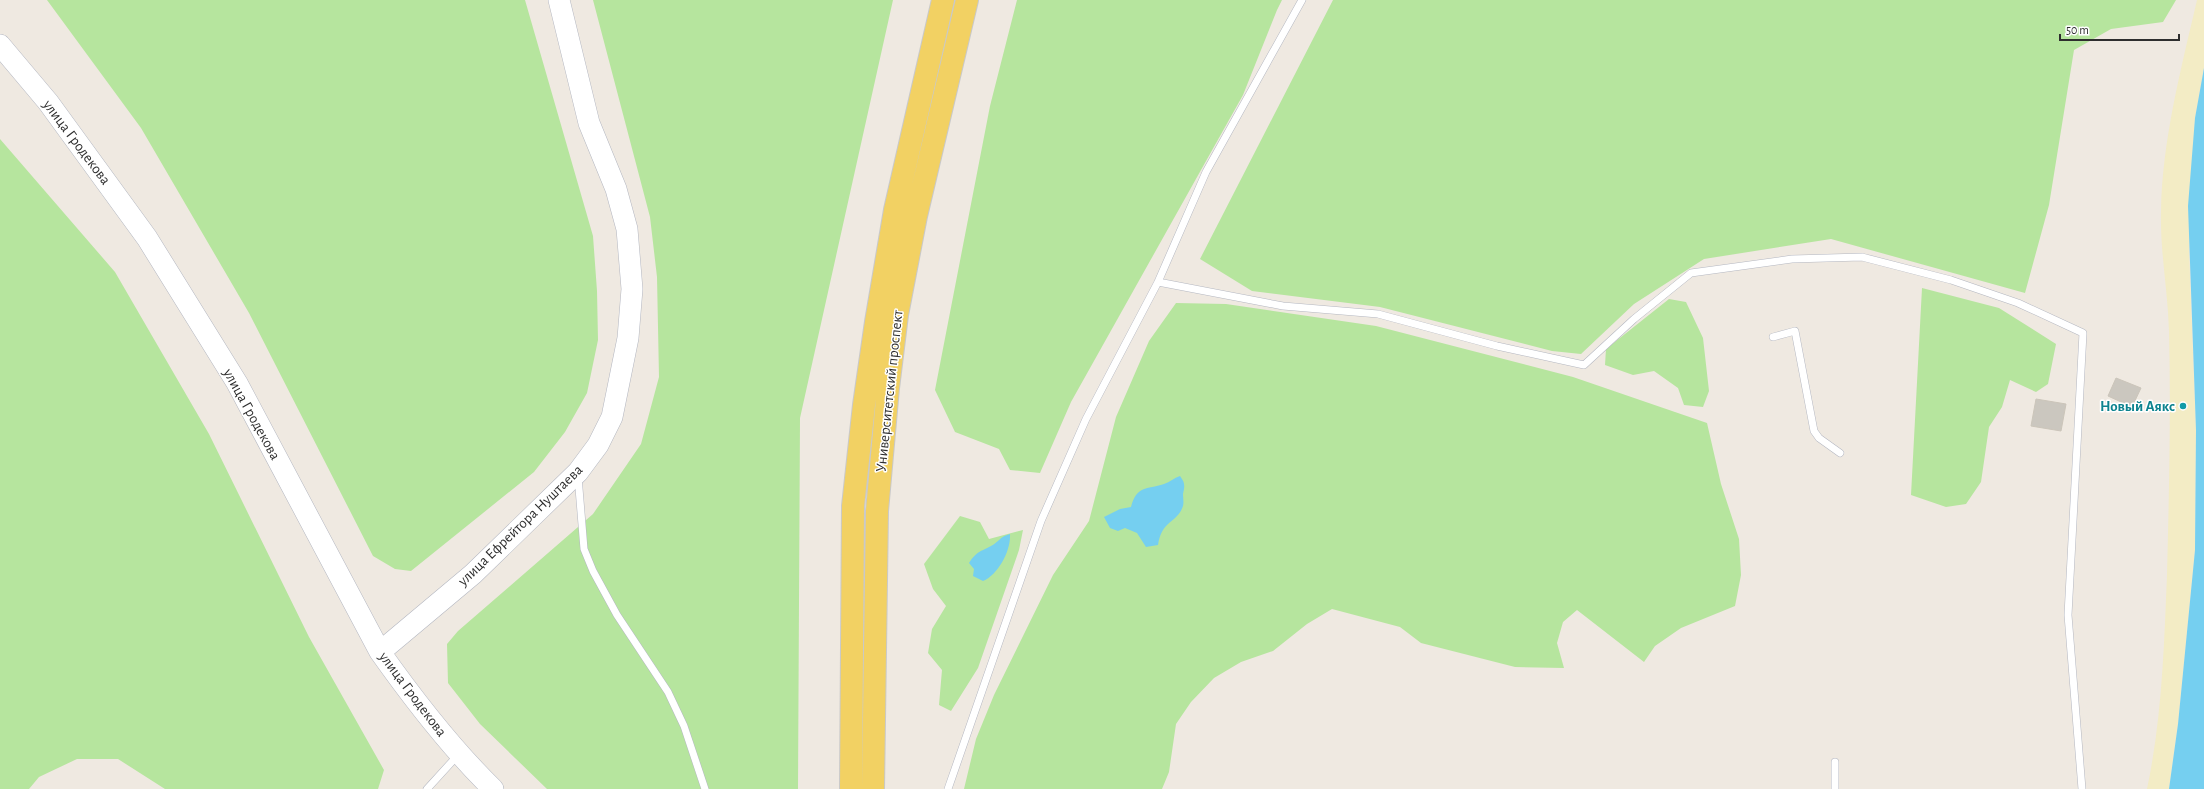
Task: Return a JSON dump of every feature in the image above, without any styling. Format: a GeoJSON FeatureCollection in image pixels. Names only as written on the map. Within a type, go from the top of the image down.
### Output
{"type":"FeatureCollection","features":[{"type":"Feature","properties":{"kind":"main road","name":"улица Ефрейтора Нуштаева"},"geometry":{"type":"LineString","coordinates":[[380,652],[473,574],[578,472],[598,446],[612,417],[628,338],[632,289],[627,229],[616,189],[589,123],[559,0]]}},
{"type":"Feature","properties":{"kind":"main road","name":"Университетский проспект"},"geometry":{"type":"LineString","coordinates":[[851,789],[853,506],[864,405],[895,210],[943,0]]}},
{"type":"Feature","properties":{"kind":"main road","name":"Университетский проспект"},"geometry":{"type":"LineString","coordinates":[[873,789],[877,511],[888,388],[897,315],[916,216],[967,0]]}},
{"type":"Feature","properties":{"kind":"main road","name":"улица Гродекова"},"geometry":{"type":"LineString","coordinates":[[0,45],[48,102],[147,238],[237,383],[380,652],[459,755],[492,789]]}},
{"type":"Feature","properties":{"kind":"main road"},"geometry":{"type":"LineString","coordinates":[[844,789],[851,760]]}},
{"type":"Feature","properties":{"kind":"lane"},"geometry":{"type":"LineString","coordinates":[[948,789],[1041,521],[1086,419],[1158,282],[1206,172],[1302,0]]}},
{"type":"Feature","properties":{"kind":"lane"},"geometry":{"type":"LineString","coordinates":[[1158,282],[1283,306],[1378,314],[1497,346],[1584,365],[1634,319],[1691,274],[1792,259],[1862,257],[1951,280],[2018,303],[2083,333],[2068,615],[2082,789]]}},
{"type":"Feature","properties":{"kind":"lane"},"geometry":{"type":"LineString","coordinates":[[1773,336],[1795,331],[1814,431],[1820,438],[1840,453]]}},
{"type":"Feature","properties":{"kind":"lane"},"geometry":{"type":"LineString","coordinates":[[578,472],[584,549],[593,571],[617,615],[668,692],[684,726],[705,789]]}},
{"type":"Feature","properties":{"kind":"lane"},"geometry":{"type":"LineString","coordinates":[[427,789],[459,755]]}},
{"type":"Feature","properties":{"kind":"lane"},"geometry":{"type":"LineString","coordinates":[[1835,762],[1835,789]]}},
{"type":"Feature","properties":{"kind":"green space"},"geometry":{"type":"Polygon","coordinates":[[[47,0],[525,0],[593,236],[597,291],[598,340],[587,393],[565,432],[534,472],[411,571],[395,569],[373,556],[249,313],[141,128],[47,0]]]}},
{"type":"Feature","properties":{"kind":"green space"},"geometry":{"type":"Polygon","coordinates":[[[593,0],[893,0],[800,418],[798,789],[547,789],[480,724],[448,683],[447,644],[458,631],[593,514],[641,444],[659,377],[657,277],[650,217],[593,0]]]}},
{"type":"Feature","properties":{"kind":"green space"},"geometry":{"type":"Polygon","coordinates":[[[1017,0],[1282,0],[1243,95],[1071,402],[1040,473],[1010,470],[999,449],[955,432],[935,390],[990,106],[1017,0]]]}},
{"type":"Feature","properties":{"kind":"green space"},"geometry":{"type":"Polygon","coordinates":[[[1333,0],[2176,0],[2163,22],[2111,29],[2074,50],[2049,205],[2025,293],[1831,239],[1704,259],[1634,304],[1581,354],[1552,351],[1380,307],[1252,291],[1200,259],[1333,0]]]}},
{"type":"Feature","properties":{"kind":"green space"},"geometry":{"type":"Polygon","coordinates":[[[0,139],[115,272],[209,434],[309,637],[384,770],[378,789],[165,789],[118,759],[77,759],[39,777],[29,789],[0,789],[0,139]]]}},
{"type":"Feature","properties":{"kind":"green space"},"geometry":{"type":"Polygon","coordinates":[[[1922,288],[1999,308],[2056,344],[2048,384],[2036,392],[2010,380],[2002,407],[1989,427],[1981,482],[1966,504],[1946,507],[1911,495],[1922,288]]]}},
{"type":"Feature","properties":{"kind":"green space"},"geometry":{"type":"Polygon","coordinates":[[[1669,299],[1686,302],[1703,338],[1709,391],[1703,407],[1684,405],[1678,388],[1654,371],[1633,375],[1605,365],[1606,349],[1669,299]]]}},
{"type":"Feature","properties":{"kind":"green space"},"geometry":{"type":"Polygon","coordinates":[[[1176,303],[1226,304],[1376,326],[1573,377],[1707,423],[1721,484],[1739,539],[1741,575],[1735,606],[1681,628],[1655,646],[1644,662],[1577,610],[1563,622],[1557,643],[1564,668],[1515,667],[1421,643],[1400,627],[1332,609],[1307,624],[1273,651],[1241,662],[1214,678],[1191,702],[1176,724],[1169,772],[1162,789],[964,789],[976,739],[994,695],[1053,575],[1089,521],[1116,417],[1149,341],[1176,303]]]}},
{"type":"Feature","properties":{"kind":"green space"},"geometry":{"type":"Polygon","coordinates":[[[960,516],[980,522],[989,539],[1023,530],[1019,550],[978,668],[951,711],[939,705],[942,670],[928,653],[932,629],[946,606],[933,589],[924,564],[960,516]]]}},
{"type":"Feature","properties":{"kind":"sand","name":"Новый Аякс"},"geometry":{"type":"Polygon","coordinates":[[[2197,0],[2204,0],[2204,68],[2195,118],[2189,250],[2196,430],[2195,550],[2178,724],[2169,789],[2147,789],[2159,709],[2167,575],[2170,453],[2170,362],[2161,227],[2162,185],[2173,105],[2197,0]]]}},
{"type":"Feature","properties":{"kind":"water"},"geometry":{"type":"Polygon","coordinates":[[[2204,68],[2204,789],[2169,789],[2178,724],[2195,550],[2196,430],[2188,206],[2195,118],[2204,68]]]}},
{"type":"Feature","properties":{"kind":"water"},"geometry":{"type":"Polygon","coordinates":[[[1180,476],[1184,484],[1183,506],[1177,516],[1163,530],[1158,545],[1146,547],[1137,533],[1125,528],[1118,531],[1110,528],[1104,517],[1120,509],[1131,507],[1133,500],[1139,492],[1164,484],[1180,476]]]}},
{"type":"Feature","properties":{"kind":"water"},"geometry":{"type":"Polygon","coordinates":[[[1010,534],[1006,554],[1003,561],[994,573],[983,581],[973,576],[974,569],[969,563],[974,556],[1010,534]]]}},
{"type":"Feature","properties":{"kind":"building"},"geometry":{"type":"Polygon","coordinates":[[[2116,378],[2141,388],[2132,407],[2108,396],[2116,378]]]}},
{"type":"Feature","properties":{"kind":"building"},"geometry":{"type":"Polygon","coordinates":[[[2036,399],[2066,404],[2061,431],[2031,426],[2036,399]]]}},
{"type":"Feature","properties":{"kind":"place","name":"Новый Аякс"},"geometry":{"type":"Point","coordinates":[2183,406]}}]}
